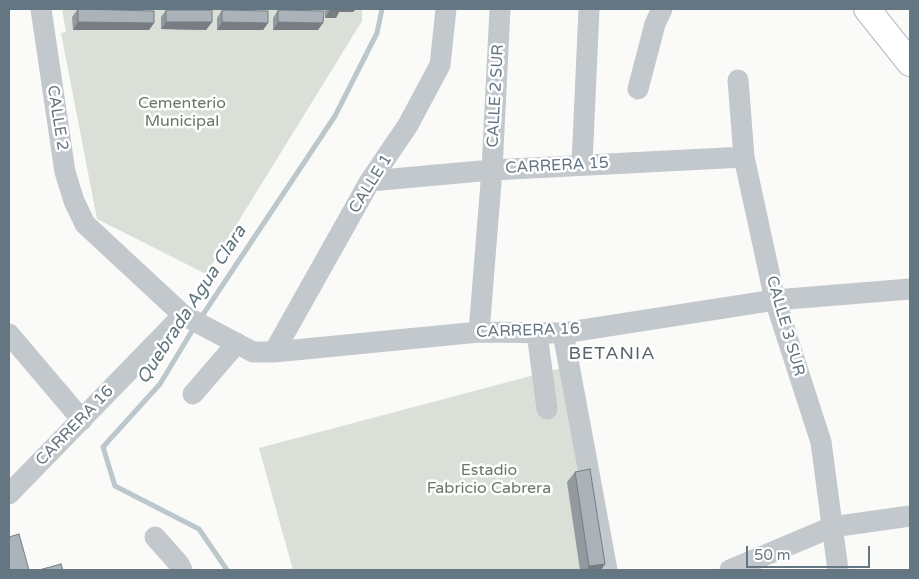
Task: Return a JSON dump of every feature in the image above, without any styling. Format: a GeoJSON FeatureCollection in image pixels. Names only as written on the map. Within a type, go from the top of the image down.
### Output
{"type":"FeatureCollection","features":[{"type":"Feature","properties":{"kind":"main road"},"geometry":{"type":"LineString","coordinates":[[868,9],[910,63]]}},
{"type":"Feature","properties":{"kind":"street","name":"CALLE 2"},"geometry":{"type":"LineString","coordinates":[[40,9],[65,172],[74,201],[85,224]]}},
{"type":"Feature","properties":{"kind":"street","name":"CALLE 1"},"geometry":{"type":"LineString","coordinates":[[274,352],[370,181],[408,125],[440,65],[446,9]]}},
{"type":"Feature","properties":{"kind":"street","name":"CALLE 2 SUR"},"geometry":{"type":"LineString","coordinates":[[478,332],[492,170],[500,9]]}},
{"type":"Feature","properties":{"kind":"street"},"geometry":{"type":"LineString","coordinates":[[582,164],[589,9]]}},
{"type":"Feature","properties":{"kind":"street"},"geometry":{"type":"LineString","coordinates":[[638,89],[654,24],[662,9]]}},
{"type":"Feature","properties":{"kind":"street","name":"CALLE 3 SUR"},"geometry":{"type":"LineString","coordinates":[[738,80],[744,156],[775,300],[821,442],[838,570]]}},
{"type":"Feature","properties":{"kind":"street","name":"CARRERA 15"},"geometry":{"type":"LineString","coordinates":[[370,181],[492,170],[744,156]]}},
{"type":"Feature","properties":{"kind":"street","name":"CARRERA 16"},"geometry":{"type":"LineString","coordinates":[[85,224],[188,318],[253,352],[274,352],[478,332],[562,333],[775,300],[910,289]]}},
{"type":"Feature","properties":{"kind":"street","name":"CARRERA 16"},"geometry":{"type":"LineString","coordinates":[[9,494],[82,420],[188,318]]}},
{"type":"Feature","properties":{"kind":"street"},"geometry":{"type":"LineString","coordinates":[[537,333],[546,409]]}},
{"type":"Feature","properties":{"kind":"street"},"geometry":{"type":"LineString","coordinates":[[562,333],[607,570]]}},
{"type":"Feature","properties":{"kind":"street"},"geometry":{"type":"LineString","coordinates":[[9,334],[82,420]]}},
{"type":"Feature","properties":{"kind":"street"},"geometry":{"type":"LineString","coordinates":[[193,394],[228,339]]}},
{"type":"Feature","properties":{"kind":"street"},"geometry":{"type":"LineString","coordinates":[[730,570],[832,527],[910,516]]}},
{"type":"Feature","properties":{"kind":"street"},"geometry":{"type":"LineString","coordinates":[[155,537],[180,564],[182,570]]}},
{"type":"Feature","properties":{"kind":"green space","name":"Cementerio Municipal"},"geometry":{"type":"Polygon","coordinates":[[[62,9],[362,9],[362,21],[206,274],[97,219],[61,33],[66,32],[62,9]]]}},
{"type":"Feature","properties":{"kind":"green space","name":"Estadio Fabricio Cabrera"},"geometry":{"type":"Polygon","coordinates":[[[561,368],[597,570],[293,570],[259,448],[561,368]]]}},
{"type":"Feature","properties":{"kind":"building"},"geometry":{"type":"Polygon","coordinates":[[[78,9],[154,11],[154,23],[78,22],[78,9]]]}},
{"type":"Feature","properties":{"kind":"building"},"geometry":{"type":"Polygon","coordinates":[[[166,10],[212,10],[212,22],[166,22],[166,10]]]}},
{"type":"Feature","properties":{"kind":"building"},"geometry":{"type":"Polygon","coordinates":[[[222,10],[268,11],[268,23],[222,22],[222,10]]]}},
{"type":"Feature","properties":{"kind":"building"},"geometry":{"type":"Polygon","coordinates":[[[278,10],[324,11],[323,23],[278,22],[278,10]]]}},
{"type":"Feature","properties":{"kind":"building"},"geometry":{"type":"Polygon","coordinates":[[[590,469],[605,564],[589,566],[575,472],[590,469]]]}},
{"type":"Feature","properties":{"kind":"building"},"geometry":{"type":"Polygon","coordinates":[[[19,534],[29,570],[9,570],[9,537],[19,534]]]}},
{"type":"Feature","properties":{"kind":"building"},"geometry":{"type":"Polygon","coordinates":[[[61,564],[63,570],[39,570],[61,564]]]}},
{"type":"Feature","properties":{"kind":"waterway","name":"Quebrada Agua Clara"},"geometry":{"type":"LineString","coordinates":[[200,319],[335,116],[377,33],[382,9]]}},
{"type":"Feature","properties":{"kind":"waterway","name":"Quebrada Agua Clara"},"geometry":{"type":"LineString","coordinates":[[195,326],[160,384],[103,447],[115,486],[199,529],[227,570]]}},
{"type":"Feature","properties":{"kind":"district","name":"BETANIA"},"geometry":{"type":"Point","coordinates":[612,354]}}]}
